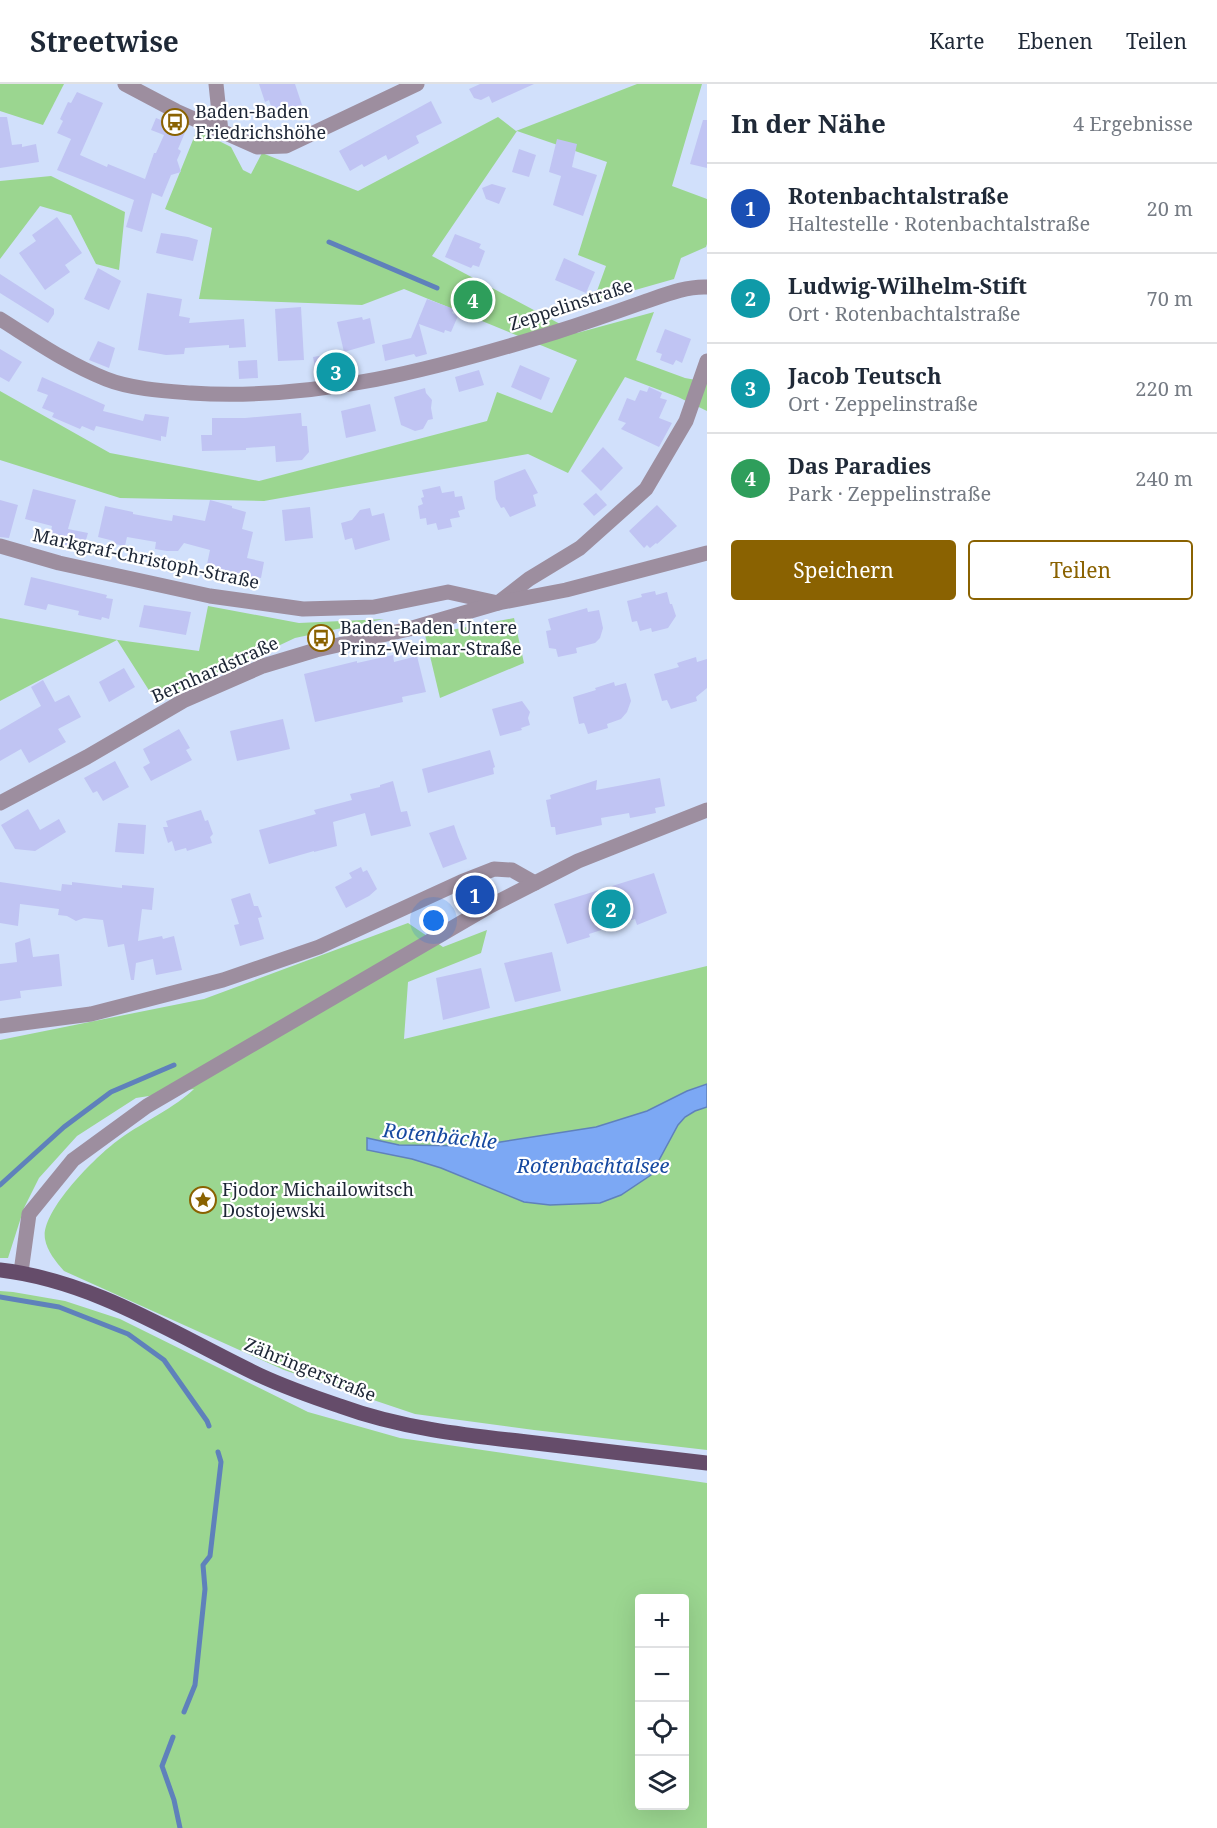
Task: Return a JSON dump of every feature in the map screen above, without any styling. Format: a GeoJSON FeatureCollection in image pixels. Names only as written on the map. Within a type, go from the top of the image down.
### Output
{"type":"FeatureCollection","features":[{"type":"Feature","properties":{"kind":"main road","name":"Zähringerstraße"},"geometry":{"type":"LineString","coordinates":[[0,1270],[52,1279],[94,1294],[260,1375],[308,1395],[377,1418],[447,1433],[707,1463]]}},
{"type":"Feature","properties":{"kind":"street"},"geometry":{"type":"LineString","coordinates":[[125,84],[176,111],[257,147],[286,146],[417,84]]}},
{"type":"Feature","properties":{"kind":"street"},"geometry":{"type":"LineString","coordinates":[[216,84],[221,132]]}},
{"type":"Feature","properties":{"kind":"street","name":"Zeppelinstraße"},"geometry":{"type":"LineString","coordinates":[[0,319],[63,359],[108,380],[158,391],[231,396],[276,394],[348,386],[416,372],[557,332],[668,293],[707,287]]}},
{"type":"Feature","properties":{"kind":"street"},"geometry":{"type":"LineString","coordinates":[[498,603],[529,579],[580,548],[646,489],[686,421],[707,361]]}},
{"type":"Feature","properties":{"kind":"street","name":"Markgraf-Christoph-Straße"},"geometry":{"type":"LineString","coordinates":[[0,546],[59,563],[210,596],[303,609],[374,607],[448,592],[498,603]]}},
{"type":"Feature","properties":{"kind":"street","name":"Bernhardstraße"},"geometry":{"type":"LineString","coordinates":[[0,803],[183,702],[263,666],[316,650],[409,629],[498,603],[566,590],[707,553]]}},
{"type":"Feature","properties":{"kind":"street"},"geometry":{"type":"LineString","coordinates":[[21,1272],[29,1214],[73,1160],[147,1106],[490,906],[578,861],[707,810]]}},
{"type":"Feature","properties":{"kind":"street"},"geometry":{"type":"LineString","coordinates":[[0,1026],[91,1014],[223,980],[319,947],[494,869],[512,870],[535,883]]}},
{"type":"Feature","properties":{"kind":"green space"},"geometry":{"type":"Polygon","coordinates":[[[0,84],[64,84],[43,125],[0,111],[0,84]]]}},
{"type":"Feature","properties":{"kind":"green space"},"geometry":{"type":"Polygon","coordinates":[[[637,84],[702,84],[672,186],[707,199],[707,244],[706,247],[681,258],[674,279],[593,302],[606,266],[578,255],[607,162],[517,131],[432,256],[577,333],[654,312],[636,360],[685,378],[707,382],[707,411],[678,397],[625,377],[568,473],[528,454],[264,501],[120,498],[0,460],[0,391],[110,453],[259,481],[487,421],[497,392],[552,413],[577,360],[404,289],[362,305],[199,299],[212,228],[165,209],[197,130],[231,147],[243,170],[251,174],[262,153],[358,191],[498,117],[516,131],[637,84]]]}},
{"type":"Feature","properties":{"kind":"green space"},"geometry":{"type":"Polygon","coordinates":[[[51,176],[125,212],[119,270],[96,264],[71,215],[40,206],[0,259],[0,181],[51,176]]]}},
{"type":"Feature","properties":{"kind":"green space"},"geometry":{"type":"Polygon","coordinates":[[[208,606],[299,623],[384,619],[295,638],[157,703],[117,640],[0,701],[0,618],[118,640],[199,651],[208,606]]]}},
{"type":"Feature","properties":{"kind":"green space"},"geometry":{"type":"Polygon","coordinates":[[[514,618],[524,663],[440,698],[425,635],[514,618]]]}},
{"type":"Feature","properties":{"kind":"green space"},"geometry":{"type":"Polygon","coordinates":[[[408,923],[443,947],[487,930],[481,953],[408,982],[404,1039],[707,966],[707,1450],[415,1414],[284,1370],[64,1271],[50,1252],[45,1239],[46,1227],[61,1199],[86,1169],[111,1145],[178,1102],[194,1089],[136,1098],[77,1136],[39,1178],[24,1208],[8,1258],[0,1258],[0,1040],[204,999],[408,923]]]}},
{"type":"Feature","properties":{"kind":"green space"},"geometry":{"type":"Polygon","coordinates":[[[0,1291],[65,1301],[120,1319],[308,1412],[400,1438],[707,1483],[707,1828],[0,1828],[0,1291]]]}},
{"type":"Feature","properties":{"kind":"water","name":"Rotenbachtalsee"},"geometry":{"type":"Polygon","coordinates":[[[707,1084],[707,1107],[685,1117],[678,1125],[651,1175],[621,1195],[600,1203],[550,1205],[524,1202],[441,1168],[412,1159],[367,1150],[367,1138],[399,1145],[475,1146],[596,1127],[647,1111],[687,1091],[707,1084]]]}},
{"type":"Feature","properties":{"kind":"building"},"geometry":{"type":"Polygon","coordinates":[[[259,84],[295,84],[302,105],[274,115],[269,100],[265,102],[259,84]]]}},
{"type":"Feature","properties":{"kind":"building"},"geometry":{"type":"Polygon","coordinates":[[[480,84],[534,84],[492,103],[489,96],[481,100],[474,98],[469,89],[480,84]]]}},
{"type":"Feature","properties":{"kind":"building"},"geometry":{"type":"Polygon","coordinates":[[[77,92],[103,103],[80,155],[107,167],[108,164],[145,179],[154,153],[164,135],[151,130],[156,118],[186,130],[178,149],[181,151],[177,160],[181,172],[171,175],[162,197],[152,193],[142,232],[126,227],[134,200],[57,170],[71,139],[57,133],[63,121],[60,119],[68,102],[71,103],[77,92]]]}},
{"type":"Feature","properties":{"kind":"building"},"geometry":{"type":"Polygon","coordinates":[[[431,101],[442,123],[416,136],[419,143],[388,160],[386,155],[364,167],[362,164],[350,171],[339,151],[431,101]]]}},
{"type":"Feature","properties":{"kind":"building"},"geometry":{"type":"Polygon","coordinates":[[[0,117],[7,117],[12,145],[22,144],[22,147],[36,144],[39,162],[0,168],[0,117]]]}},
{"type":"Feature","properties":{"kind":"building"},"geometry":{"type":"Polygon","coordinates":[[[703,120],[707,120],[707,168],[690,164],[703,120]]]}},
{"type":"Feature","properties":{"kind":"building"},"geometry":{"type":"Polygon","coordinates":[[[557,139],[577,144],[572,167],[597,175],[583,216],[553,205],[561,176],[549,172],[557,139]]]}},
{"type":"Feature","properties":{"kind":"building"},"geometry":{"type":"Polygon","coordinates":[[[519,149],[536,155],[529,177],[512,172],[519,149]]]}},
{"type":"Feature","properties":{"kind":"building"},"geometry":{"type":"Polygon","coordinates":[[[492,184],[506,188],[499,204],[486,199],[482,188],[492,184]]]}},
{"type":"Feature","properties":{"kind":"building"},"geometry":{"type":"Polygon","coordinates":[[[57,217],[82,253],[65,265],[70,272],[45,290],[19,253],[36,241],[32,235],[57,217]]]}},
{"type":"Feature","properties":{"kind":"building"},"geometry":{"type":"Polygon","coordinates":[[[161,233],[198,240],[193,261],[156,253],[161,233]]]}},
{"type":"Feature","properties":{"kind":"building"},"geometry":{"type":"Polygon","coordinates":[[[455,234],[481,244],[479,248],[485,251],[479,267],[473,265],[471,268],[445,257],[455,234]]]}},
{"type":"Feature","properties":{"kind":"building"},"geometry":{"type":"Polygon","coordinates":[[[564,258],[595,272],[586,293],[555,280],[564,258]]]}},
{"type":"Feature","properties":{"kind":"building"},"geometry":{"type":"Polygon","coordinates":[[[98,268],[121,281],[109,310],[84,299],[98,268]]]}},
{"type":"Feature","properties":{"kind":"building"},"geometry":{"type":"Polygon","coordinates":[[[0,274],[54,309],[54,314],[48,323],[0,293],[0,274]]]}},
{"type":"Feature","properties":{"kind":"building"},"geometry":{"type":"Polygon","coordinates":[[[147,293],[182,299],[179,316],[190,318],[189,323],[244,319],[246,347],[229,348],[229,345],[185,348],[184,354],[166,355],[138,350],[147,293]]]}},
{"type":"Feature","properties":{"kind":"building"},"geometry":{"type":"Polygon","coordinates":[[[427,299],[454,309],[452,313],[458,316],[451,332],[445,330],[444,333],[419,324],[427,354],[416,357],[414,354],[385,361],[382,345],[411,338],[427,299]]]}},
{"type":"Feature","properties":{"kind":"building"},"geometry":{"type":"Polygon","coordinates":[[[301,307],[304,360],[278,361],[275,309],[301,307]]]}},
{"type":"Feature","properties":{"kind":"building"},"geometry":{"type":"Polygon","coordinates":[[[362,317],[363,320],[370,318],[375,343],[344,352],[337,322],[362,317]]]}},
{"type":"Feature","properties":{"kind":"building"},"geometry":{"type":"Polygon","coordinates":[[[665,329],[691,339],[682,363],[676,360],[673,365],[660,360],[662,354],[656,352],[665,329]]]}},
{"type":"Feature","properties":{"kind":"building"},"geometry":{"type":"Polygon","coordinates":[[[98,341],[115,348],[109,368],[89,360],[98,341]]]}},
{"type":"Feature","properties":{"kind":"building"},"geometry":{"type":"Polygon","coordinates":[[[0,349],[22,362],[9,382],[0,377],[0,349]]]}},
{"type":"Feature","properties":{"kind":"building"},"geometry":{"type":"Polygon","coordinates":[[[330,354],[333,370],[316,372],[313,357],[330,354]]]}},
{"type":"Feature","properties":{"kind":"building"},"geometry":{"type":"Polygon","coordinates":[[[257,360],[258,378],[239,379],[238,361],[257,360]]]}},
{"type":"Feature","properties":{"kind":"building"},"geometry":{"type":"Polygon","coordinates":[[[520,365],[550,378],[541,400],[511,387],[520,365]]]}},
{"type":"Feature","properties":{"kind":"building"},"geometry":{"type":"Polygon","coordinates":[[[479,370],[484,385],[459,392],[455,377],[479,370]]]}},
{"type":"Feature","properties":{"kind":"building"},"geometry":{"type":"Polygon","coordinates":[[[42,377],[105,405],[103,411],[143,421],[145,414],[169,417],[166,437],[161,436],[161,441],[96,426],[94,431],[82,426],[80,429],[52,417],[54,413],[42,408],[48,395],[37,391],[42,377]]]}},
{"type":"Feature","properties":{"kind":"building"},"geometry":{"type":"Polygon","coordinates":[[[649,387],[662,393],[660,398],[667,400],[659,418],[672,423],[659,447],[621,429],[626,423],[618,420],[627,398],[635,401],[640,390],[647,392],[649,387]]]}},
{"type":"Feature","properties":{"kind":"building"},"geometry":{"type":"Polygon","coordinates":[[[425,388],[432,400],[433,419],[428,420],[423,429],[415,431],[401,425],[394,397],[425,388]]]}},
{"type":"Feature","properties":{"kind":"building"},"geometry":{"type":"Polygon","coordinates":[[[370,404],[376,431],[346,438],[341,411],[370,404]]]}},
{"type":"Feature","properties":{"kind":"building"},"geometry":{"type":"Polygon","coordinates":[[[301,413],[302,426],[307,426],[309,452],[302,460],[276,462],[275,446],[246,448],[246,450],[202,451],[201,435],[212,435],[212,418],[245,418],[301,413]]]}},
{"type":"Feature","properties":{"kind":"building"},"geometry":{"type":"Polygon","coordinates":[[[603,447],[623,468],[601,491],[581,471],[603,447]]]}},
{"type":"Feature","properties":{"kind":"building"},"geometry":{"type":"Polygon","coordinates":[[[525,469],[538,493],[533,495],[536,506],[510,517],[496,499],[494,481],[525,469]]]}},
{"type":"Feature","properties":{"kind":"building"},"geometry":{"type":"Polygon","coordinates":[[[440,486],[442,493],[454,491],[455,497],[462,496],[465,509],[458,511],[460,517],[450,519],[452,527],[438,530],[436,523],[427,525],[426,518],[420,519],[418,506],[423,504],[422,490],[440,486]]]}},
{"type":"Feature","properties":{"kind":"building"},"geometry":{"type":"Polygon","coordinates":[[[33,489],[76,500],[68,529],[88,533],[83,550],[49,541],[52,526],[25,519],[33,489]]]}},
{"type":"Feature","properties":{"kind":"building"},"geometry":{"type":"Polygon","coordinates":[[[596,493],[607,505],[594,516],[583,504],[596,493]]]}},
{"type":"Feature","properties":{"kind":"building"},"geometry":{"type":"Polygon","coordinates":[[[0,500],[18,505],[9,538],[0,537],[0,500]]]}},
{"type":"Feature","properties":{"kind":"building"},"geometry":{"type":"Polygon","coordinates":[[[210,500],[246,512],[242,529],[253,532],[247,558],[264,562],[261,578],[206,569],[210,550],[184,543],[178,551],[167,551],[155,549],[156,542],[127,537],[125,546],[98,537],[105,506],[165,520],[172,521],[173,515],[205,521],[210,500]]]}},
{"type":"Feature","properties":{"kind":"building"},"geometry":{"type":"Polygon","coordinates":[[[657,505],[677,526],[657,544],[650,548],[647,545],[644,548],[629,531],[657,505]]]}},
{"type":"Feature","properties":{"kind":"building"},"geometry":{"type":"Polygon","coordinates":[[[310,507],[313,538],[285,541],[282,510],[310,507]]]}},
{"type":"Feature","properties":{"kind":"building"},"geometry":{"type":"Polygon","coordinates":[[[370,508],[372,516],[384,513],[390,540],[355,550],[352,538],[345,540],[341,523],[352,520],[360,510],[370,508]]]}},
{"type":"Feature","properties":{"kind":"building"},"geometry":{"type":"Polygon","coordinates":[[[31,577],[107,595],[106,598],[113,599],[109,619],[102,617],[101,620],[78,615],[79,611],[48,604],[46,610],[24,605],[31,577]]]}},
{"type":"Feature","properties":{"kind":"building"},"geometry":{"type":"Polygon","coordinates":[[[655,591],[656,595],[667,592],[676,616],[668,628],[652,632],[651,628],[640,631],[637,621],[632,622],[627,601],[642,597],[641,594],[655,591]]]}},
{"type":"Feature","properties":{"kind":"building"},"geometry":{"type":"Polygon","coordinates":[[[144,605],[191,612],[186,635],[139,627],[144,605]]]}},
{"type":"Feature","properties":{"kind":"building"},"geometry":{"type":"Polygon","coordinates":[[[587,608],[588,612],[599,610],[603,628],[600,638],[595,643],[576,648],[577,653],[558,657],[556,649],[549,648],[546,631],[551,630],[548,619],[587,608]]]}},
{"type":"Feature","properties":{"kind":"building"},"geometry":{"type":"Polygon","coordinates":[[[393,655],[394,662],[417,656],[426,692],[402,697],[403,702],[315,722],[304,674],[393,655]]]}},
{"type":"Feature","properties":{"kind":"building"},"geometry":{"type":"Polygon","coordinates":[[[696,657],[697,662],[707,659],[707,688],[696,697],[697,701],[671,709],[667,700],[662,701],[654,674],[679,667],[677,663],[696,657]]]}},
{"type":"Feature","properties":{"kind":"building"},"geometry":{"type":"Polygon","coordinates":[[[124,668],[135,687],[109,702],[99,682],[124,668]]]}},
{"type":"Feature","properties":{"kind":"building"},"geometry":{"type":"Polygon","coordinates":[[[43,680],[55,702],[69,695],[81,717],[58,729],[66,742],[29,763],[21,749],[0,761],[0,730],[41,706],[31,687],[43,680]]]}},
{"type":"Feature","properties":{"kind":"building"},"geometry":{"type":"Polygon","coordinates":[[[614,682],[615,686],[626,683],[631,701],[627,712],[621,719],[607,724],[608,728],[588,734],[584,723],[579,724],[573,697],[614,682]]]}},
{"type":"Feature","properties":{"kind":"building"},"geometry":{"type":"Polygon","coordinates":[[[522,701],[530,712],[528,718],[530,725],[521,728],[522,730],[500,736],[492,709],[522,701]]]}},
{"type":"Feature","properties":{"kind":"building"},"geometry":{"type":"Polygon","coordinates":[[[283,719],[290,749],[237,761],[230,731],[283,719]]]}},
{"type":"Feature","properties":{"kind":"building"},"geometry":{"type":"Polygon","coordinates":[[[179,729],[190,748],[186,750],[192,760],[151,781],[143,767],[150,763],[143,749],[179,729]]]}},
{"type":"Feature","properties":{"kind":"building"},"geometry":{"type":"Polygon","coordinates":[[[490,750],[495,767],[493,768],[494,774],[428,793],[422,769],[490,750]]]}},
{"type":"Feature","properties":{"kind":"building"},"geometry":{"type":"Polygon","coordinates":[[[115,761],[129,787],[103,801],[97,791],[93,793],[84,778],[115,761]]]}},
{"type":"Feature","properties":{"kind":"building"},"geometry":{"type":"Polygon","coordinates":[[[660,778],[665,806],[655,808],[656,813],[630,818],[629,813],[601,818],[602,825],[556,835],[555,827],[551,827],[546,800],[551,799],[550,795],[597,780],[596,790],[660,778]]]}},
{"type":"Feature","properties":{"kind":"building"},"geometry":{"type":"Polygon","coordinates":[[[393,781],[401,812],[407,811],[411,826],[371,836],[365,813],[333,822],[337,846],[269,864],[259,830],[316,814],[314,810],[352,800],[350,794],[380,787],[380,785],[393,781]]]}},
{"type":"Feature","properties":{"kind":"building"},"geometry":{"type":"Polygon","coordinates":[[[28,809],[40,830],[59,819],[66,832],[35,851],[15,849],[1,825],[28,809]]]}},
{"type":"Feature","properties":{"kind":"building"},"geometry":{"type":"Polygon","coordinates":[[[201,810],[213,834],[210,837],[212,843],[187,851],[186,848],[175,851],[172,841],[168,843],[163,827],[168,827],[166,821],[201,810]]]}},
{"type":"Feature","properties":{"kind":"building"},"geometry":{"type":"Polygon","coordinates":[[[118,823],[146,825],[144,854],[115,852],[118,823]]]}},
{"type":"Feature","properties":{"kind":"building"},"geometry":{"type":"Polygon","coordinates":[[[454,825],[467,859],[443,868],[429,833],[454,825]]]}},
{"type":"Feature","properties":{"kind":"building"},"geometry":{"type":"Polygon","coordinates":[[[361,867],[363,872],[367,870],[377,889],[346,908],[335,887],[352,878],[349,873],[361,867]]]}},
{"type":"Feature","properties":{"kind":"building"},"geometry":{"type":"Polygon","coordinates":[[[654,873],[667,913],[637,925],[635,919],[567,944],[554,904],[654,873]]]}},
{"type":"Feature","properties":{"kind":"building"},"geometry":{"type":"Polygon","coordinates":[[[0,882],[61,891],[62,884],[72,885],[72,882],[122,888],[122,885],[154,888],[152,910],[142,909],[138,941],[174,936],[182,970],[156,975],[153,959],[136,963],[134,980],[131,980],[124,944],[108,947],[103,920],[84,918],[76,921],[67,916],[58,915],[59,909],[20,904],[18,926],[0,923],[0,882]]]}},
{"type":"Feature","properties":{"kind":"building"},"geometry":{"type":"Polygon","coordinates":[[[250,893],[254,906],[258,906],[262,917],[258,918],[264,939],[240,946],[234,925],[239,924],[231,899],[250,893]]]}},
{"type":"Feature","properties":{"kind":"building"},"geometry":{"type":"Polygon","coordinates":[[[30,938],[33,957],[59,954],[62,986],[20,991],[21,998],[0,1001],[0,964],[17,962],[15,943],[30,938]]]}},
{"type":"Feature","properties":{"kind":"building"},"geometry":{"type":"Polygon","coordinates":[[[552,952],[561,991],[515,1002],[504,963],[552,952]]]}},
{"type":"Feature","properties":{"kind":"building"},"geometry":{"type":"Polygon","coordinates":[[[481,968],[490,1008],[443,1020],[436,978],[481,968]]]}},
{"type":"Feature","properties":{"kind":"waterway"},"geometry":{"type":"LineString","coordinates":[[329,242],[437,288]]}},
{"type":"Feature","properties":{"kind":"waterway","name":"Rotenbächle"},"geometry":{"type":"LineString","coordinates":[[0,1185],[64,1127],[111,1092],[174,1065]]}},
{"type":"Feature","properties":{"kind":"waterway"},"geometry":{"type":"LineString","coordinates":[[0,1297],[59,1307],[128,1334],[164,1360],[209,1426]]}},
{"type":"Feature","properties":{"kind":"waterway"},"geometry":{"type":"LineString","coordinates":[[184,1712],[195,1685],[205,1589],[203,1565],[210,1556],[221,1462],[218,1452]]}},
{"type":"Feature","properties":{"kind":"waterway"},"geometry":{"type":"LineString","coordinates":[[173,1737],[162,1766],[174,1800],[180,1828]]}},
{"type":"Feature","properties":{"kind":"place","name":"Baden-Baden Friedrichshöhe"},"geometry":{"type":"Point","coordinates":[175,122]}},
{"type":"Feature","properties":{"kind":"place","name":"Das Paradies"},"geometry":{"type":"Point","coordinates":[473,300]}},
{"type":"Feature","properties":{"kind":"place","name":"Jacob Teutsch"},"geometry":{"type":"Point","coordinates":[336,372]}},
{"type":"Feature","properties":{"kind":"place","name":"Baden-Baden Untere Prinz-Weimar-Straße"},"geometry":{"type":"Point","coordinates":[321,638]}},
{"type":"Feature","properties":{"kind":"place","name":"Rotenbachtalstraße"},"geometry":{"type":"Point","coordinates":[475,895]}},
{"type":"Feature","properties":{"kind":"place","name":"Ludwig-Wilhelm-Stift"},"geometry":{"type":"Point","coordinates":[611,909]}},
{"type":"Feature","properties":{"kind":"place","name":"Fjodor Michailowitsch Dostojewski"},"geometry":{"type":"Point","coordinates":[203,1200]}}]}
